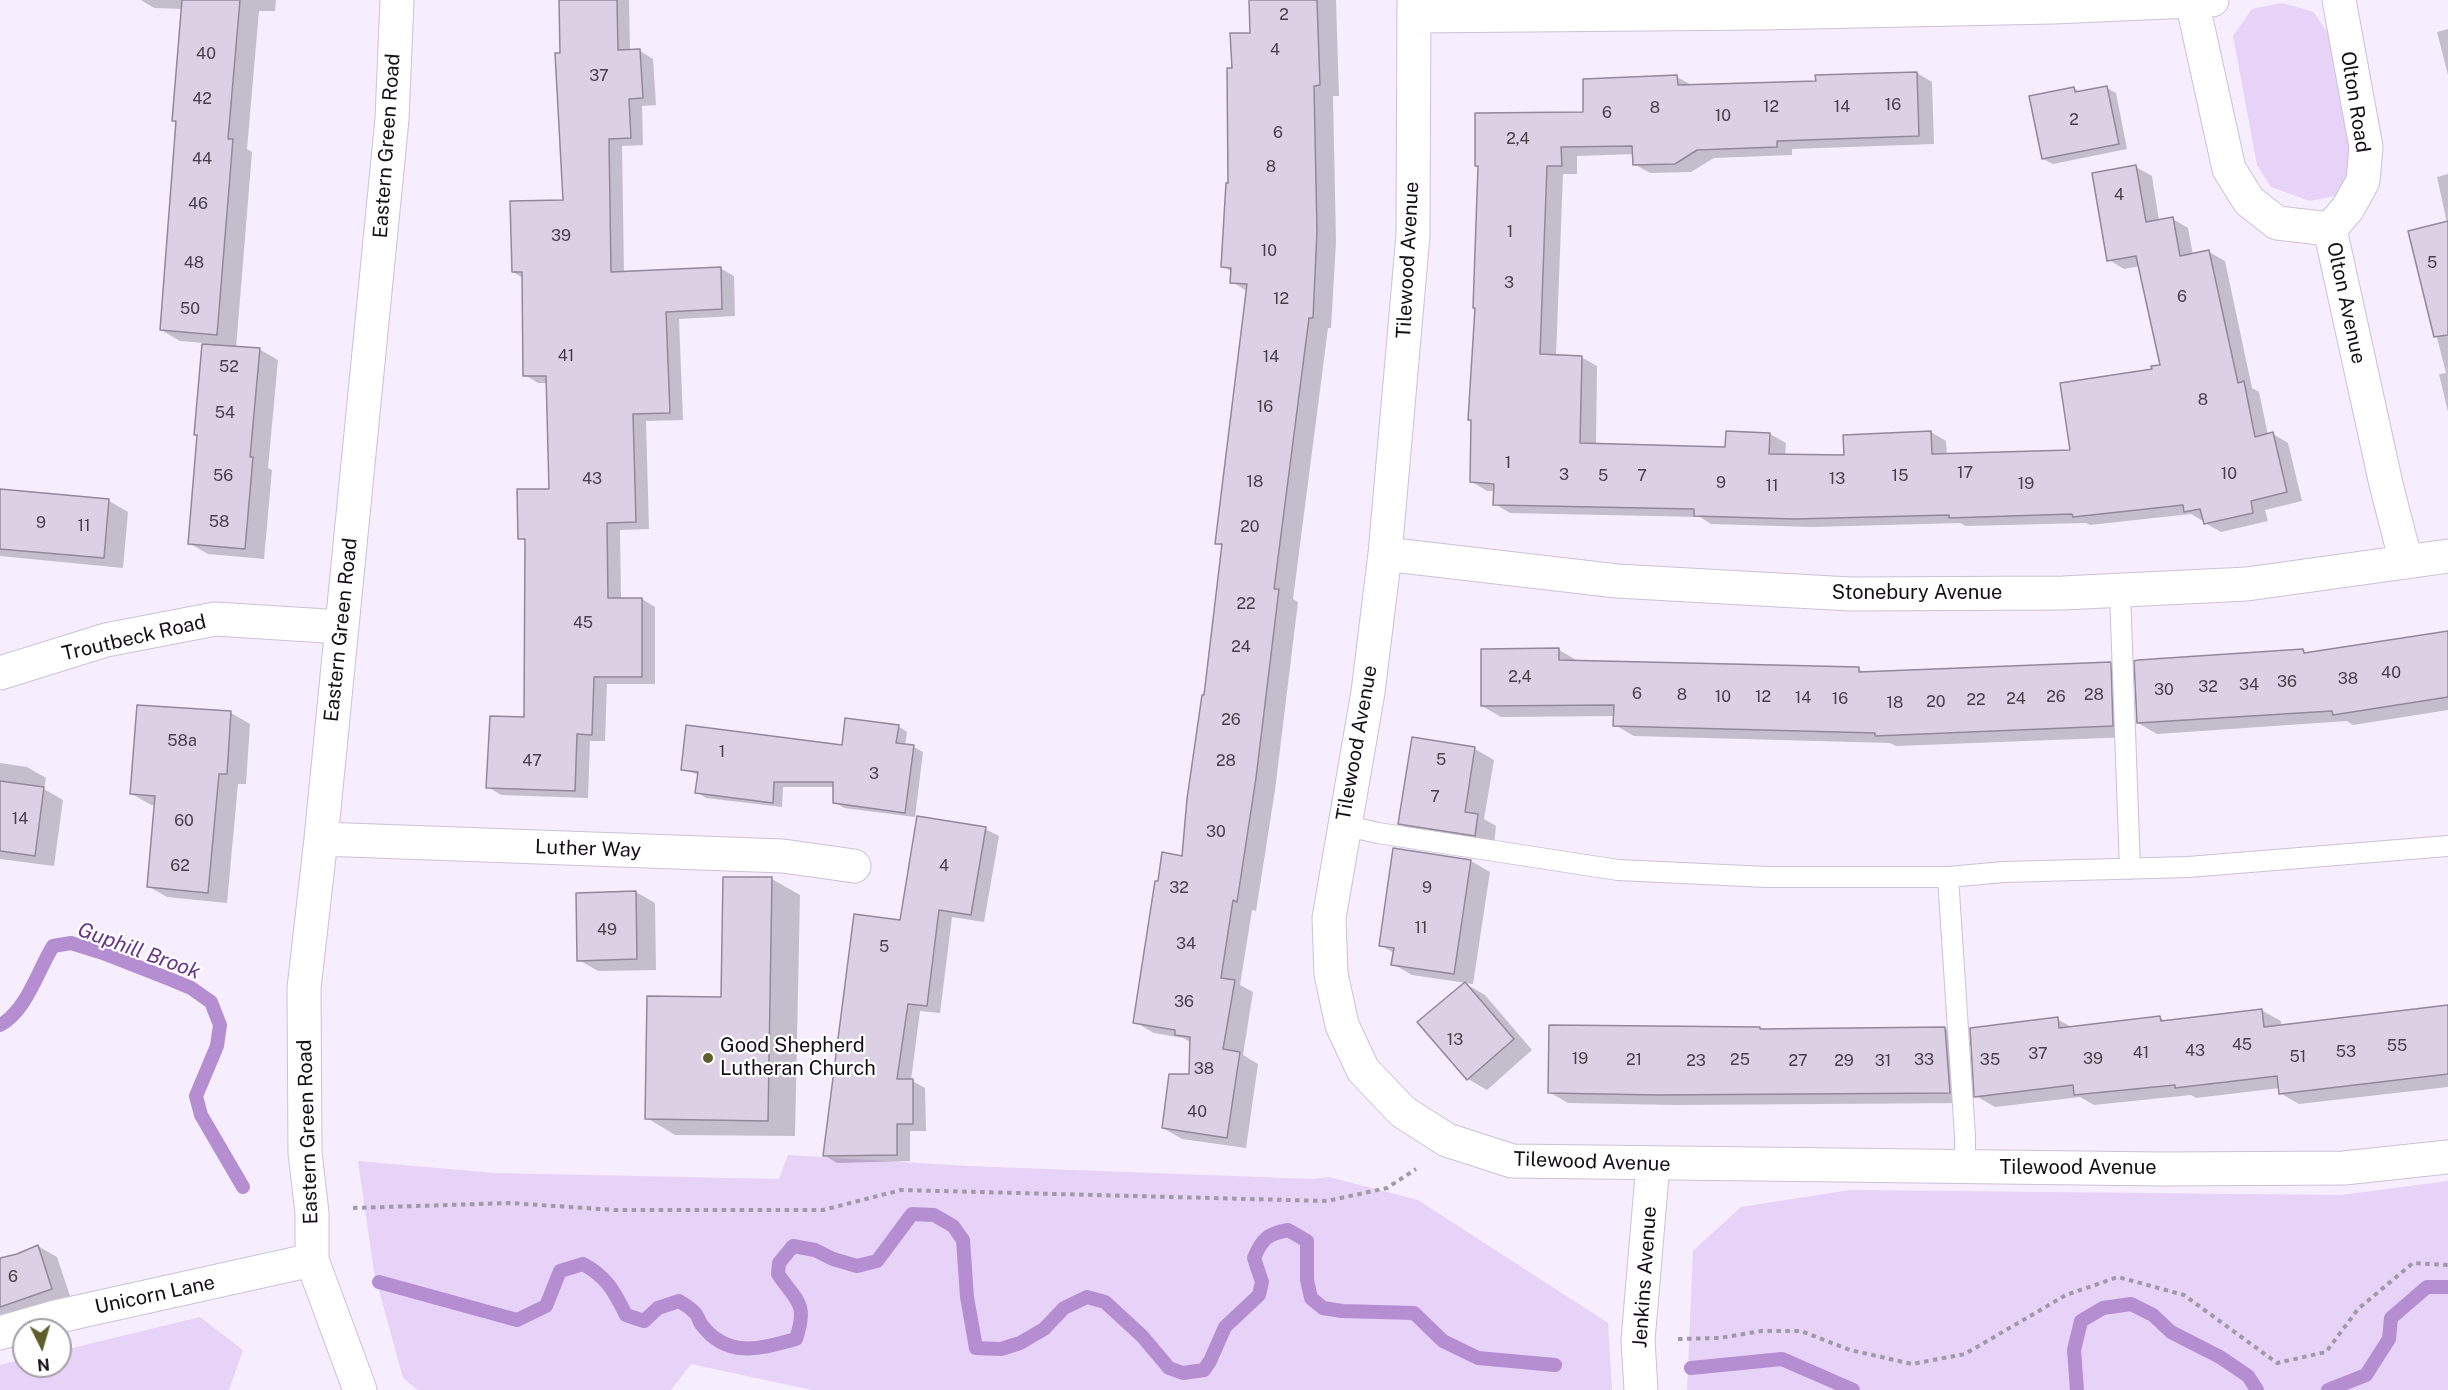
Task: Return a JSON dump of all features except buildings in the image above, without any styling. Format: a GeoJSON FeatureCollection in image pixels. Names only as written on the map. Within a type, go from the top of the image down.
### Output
{"type":"FeatureCollection","features":[{"type":"Feature","properties":{"kind":"street","name":"Eastern Green Road"},"geometry":{"type":"LineString","coordinates":[[312,1260],[312,1213],[304,1153],[304,988],[321,839],[392,119],[397,0]]}},
{"type":"Feature","properties":{"kind":"street","name":"Olton Road"},"geometry":{"type":"LineString","coordinates":[[2330,229],[2348,208],[2363,181],[2366,147],[2339,0]]}},
{"type":"Feature","properties":{"kind":"street","name":"Olton Avenue"},"geometry":{"type":"LineString","coordinates":[[2202,1],[2229,170],[2248,201],[2277,223],[2330,229],[2386,484],[2406,562]]}},
{"type":"Feature","properties":{"kind":"street"},"geometry":{"type":"LineString","coordinates":[[1414,8],[1773,12],[2202,1]]}},
{"type":"Feature","properties":{"kind":"street","name":"Tilewood Avenue"},"geometry":{"type":"LineString","coordinates":[[1414,8],[1413,235],[1385,554],[1368,692],[1343,825],[1329,918],[1331,974],[1342,1025],[1363,1070],[1403,1112],[1447,1140],[1512,1161],[1965,1167],[2344,1168],[2448,1157]]}},
{"type":"Feature","properties":{"kind":"street","name":"Stonebury Avenue"},"geometry":{"type":"LineString","coordinates":[[1385,554],[1617,580],[1850,594],[2120,592],[2247,584],[2448,556]]}},
{"type":"Feature","properties":{"kind":"street","name":"Troutbeck Road"},"geometry":{"type":"LineString","coordinates":[[0,673],[106,640],[215,619],[342,627]]}},
{"type":"Feature","properties":{"kind":"street","name":"Luther Way"},"geometry":{"type":"LineString","coordinates":[[321,839],[783,856],[854,866]]}},
{"type":"Feature","properties":{"kind":"street","name":"Jenkins Avenue"},"geometry":{"type":"LineString","coordinates":[[1641,1390],[1638,1340],[1653,1164]]}},
{"type":"Feature","properties":{"kind":"street"},"geometry":{"type":"LineString","coordinates":[[312,1260],[360,1390]]}},
{"type":"Feature","properties":{"kind":"street","name":"Unicorn Lane"},"geometry":{"type":"LineString","coordinates":[[0,1333],[55,1317],[312,1260]]}},
{"type":"Feature","properties":{"kind":"lane"},"geometry":{"type":"LineString","coordinates":[[2120,592],[2130,869]]}},
{"type":"Feature","properties":{"kind":"lane"},"geometry":{"type":"LineString","coordinates":[[1343,825],[1618,870],[1767,877],[1948,877],[2004,872],[2210,866],[2448,846]]}},
{"type":"Feature","properties":{"kind":"lane"},"geometry":{"type":"LineString","coordinates":[[1948,877],[1965,1136],[1965,1167]]}},
{"type":"Feature","properties":{"kind":"path"},"geometry":{"type":"LineString","coordinates":[[312,1213],[354,1208],[510,1203],[615,1210],[823,1210],[902,1190],[1327,1202],[1387,1188],[1422,1165],[1439,1134]]}},
{"type":"Feature","properties":{"kind":"path"},"geometry":{"type":"LineString","coordinates":[[1638,1340],[1719,1338],[1762,1331],[1801,1331],[1850,1350],[1912,1364],[1965,1354],[2066,1295],[2118,1276],[2184,1295],[2277,1364],[2325,1352],[2358,1309],[2413,1263],[2448,1265]]}},
{"type":"Feature","properties":{"kind":"shaded area"},"geometry":{"type":"Polygon","coordinates":[[[2282,3],[2314,12],[2332,40],[2358,154],[2345,194],[2310,201],[2271,187],[2257,165],[2233,36],[2252,9],[2282,3]]]}},
{"type":"Feature","properties":{"kind":"shaded area"},"geometry":{"type":"Polygon","coordinates":[[[788,1155],[968,1166],[1312,1179],[1329,1177],[1418,1200],[1608,1323],[1612,1390],[812,1390],[691,1364],[671,1390],[418,1390],[403,1378],[374,1272],[358,1161],[494,1173],[779,1179],[788,1155]]]}},
{"type":"Feature","properties":{"kind":"shaded area"},"geometry":{"type":"Polygon","coordinates":[[[2448,1181],[2448,1390],[1687,1390],[1693,1251],[1741,1207],[1850,1190],[2341,1195],[2448,1181]]]}},
{"type":"Feature","properties":{"kind":"shaded area"},"geometry":{"type":"Polygon","coordinates":[[[200,1317],[243,1350],[229,1390],[0,1390],[0,1365],[12,1362],[12,1378],[72,1378],[72,1348],[200,1317]]]}},
{"type":"Feature","properties":{"kind":"waterway","name":"Guphill Brook"},"geometry":{"type":"LineString","coordinates":[[0,1025],[9,1019],[24,1001],[53,946],[71,943],[103,953],[191,988],[211,1002],[220,1025],[217,1046],[196,1096],[201,1115],[243,1187]]}},
{"type":"Feature","properties":{"kind":"waterway","name":"Guphill Brook"},"geometry":{"type":"LineString","coordinates":[[379,1282],[517,1320],[546,1306],[560,1271],[583,1264],[609,1285],[626,1315],[644,1321],[658,1308],[679,1301],[693,1311],[701,1324],[722,1343],[733,1347],[757,1348],[796,1339],[801,1310],[799,1303],[778,1274],[779,1263],[793,1246],[815,1250],[833,1259],[857,1266],[877,1261],[912,1214],[934,1215],[953,1226],[963,1240],[967,1297],[976,1348],[1001,1349],[1020,1343],[1044,1329],[1064,1308],[1087,1297],[1105,1302],[1142,1336],[1169,1368],[1183,1373],[1204,1370],[1225,1327],[1259,1295],[1262,1282],[1254,1258],[1260,1246],[1266,1238],[1288,1230],[1307,1241],[1307,1280],[1311,1298],[1323,1308],[1342,1311],[1414,1313],[1443,1341],[1478,1358],[1555,1365]]}},
{"type":"Feature","properties":{"kind":"waterway","name":"Guphill Brook"},"geometry":{"type":"LineString","coordinates":[[2328,1390],[2366,1375],[2389,1339],[2391,1318],[2427,1287],[2448,1287]]}},
{"type":"Feature","properties":{"kind":"waterway","name":"Guphill Brook"},"geometry":{"type":"LineString","coordinates":[[2077,1390],[2074,1350],[2081,1321],[2103,1308],[2131,1304],[2153,1315],[2171,1332],[2220,1357],[2248,1376],[2257,1390]]}},
{"type":"Feature","properties":{"kind":"waterway","name":"Guphill Brook"},"geometry":{"type":"LineString","coordinates":[[1691,1368],[1782,1359],[1853,1390]]}},
{"type":"Feature","properties":{"kind":"place","name":"Good Shepherd Lutheran Church"},"geometry":{"type":"Point","coordinates":[708,1058]}}]}
